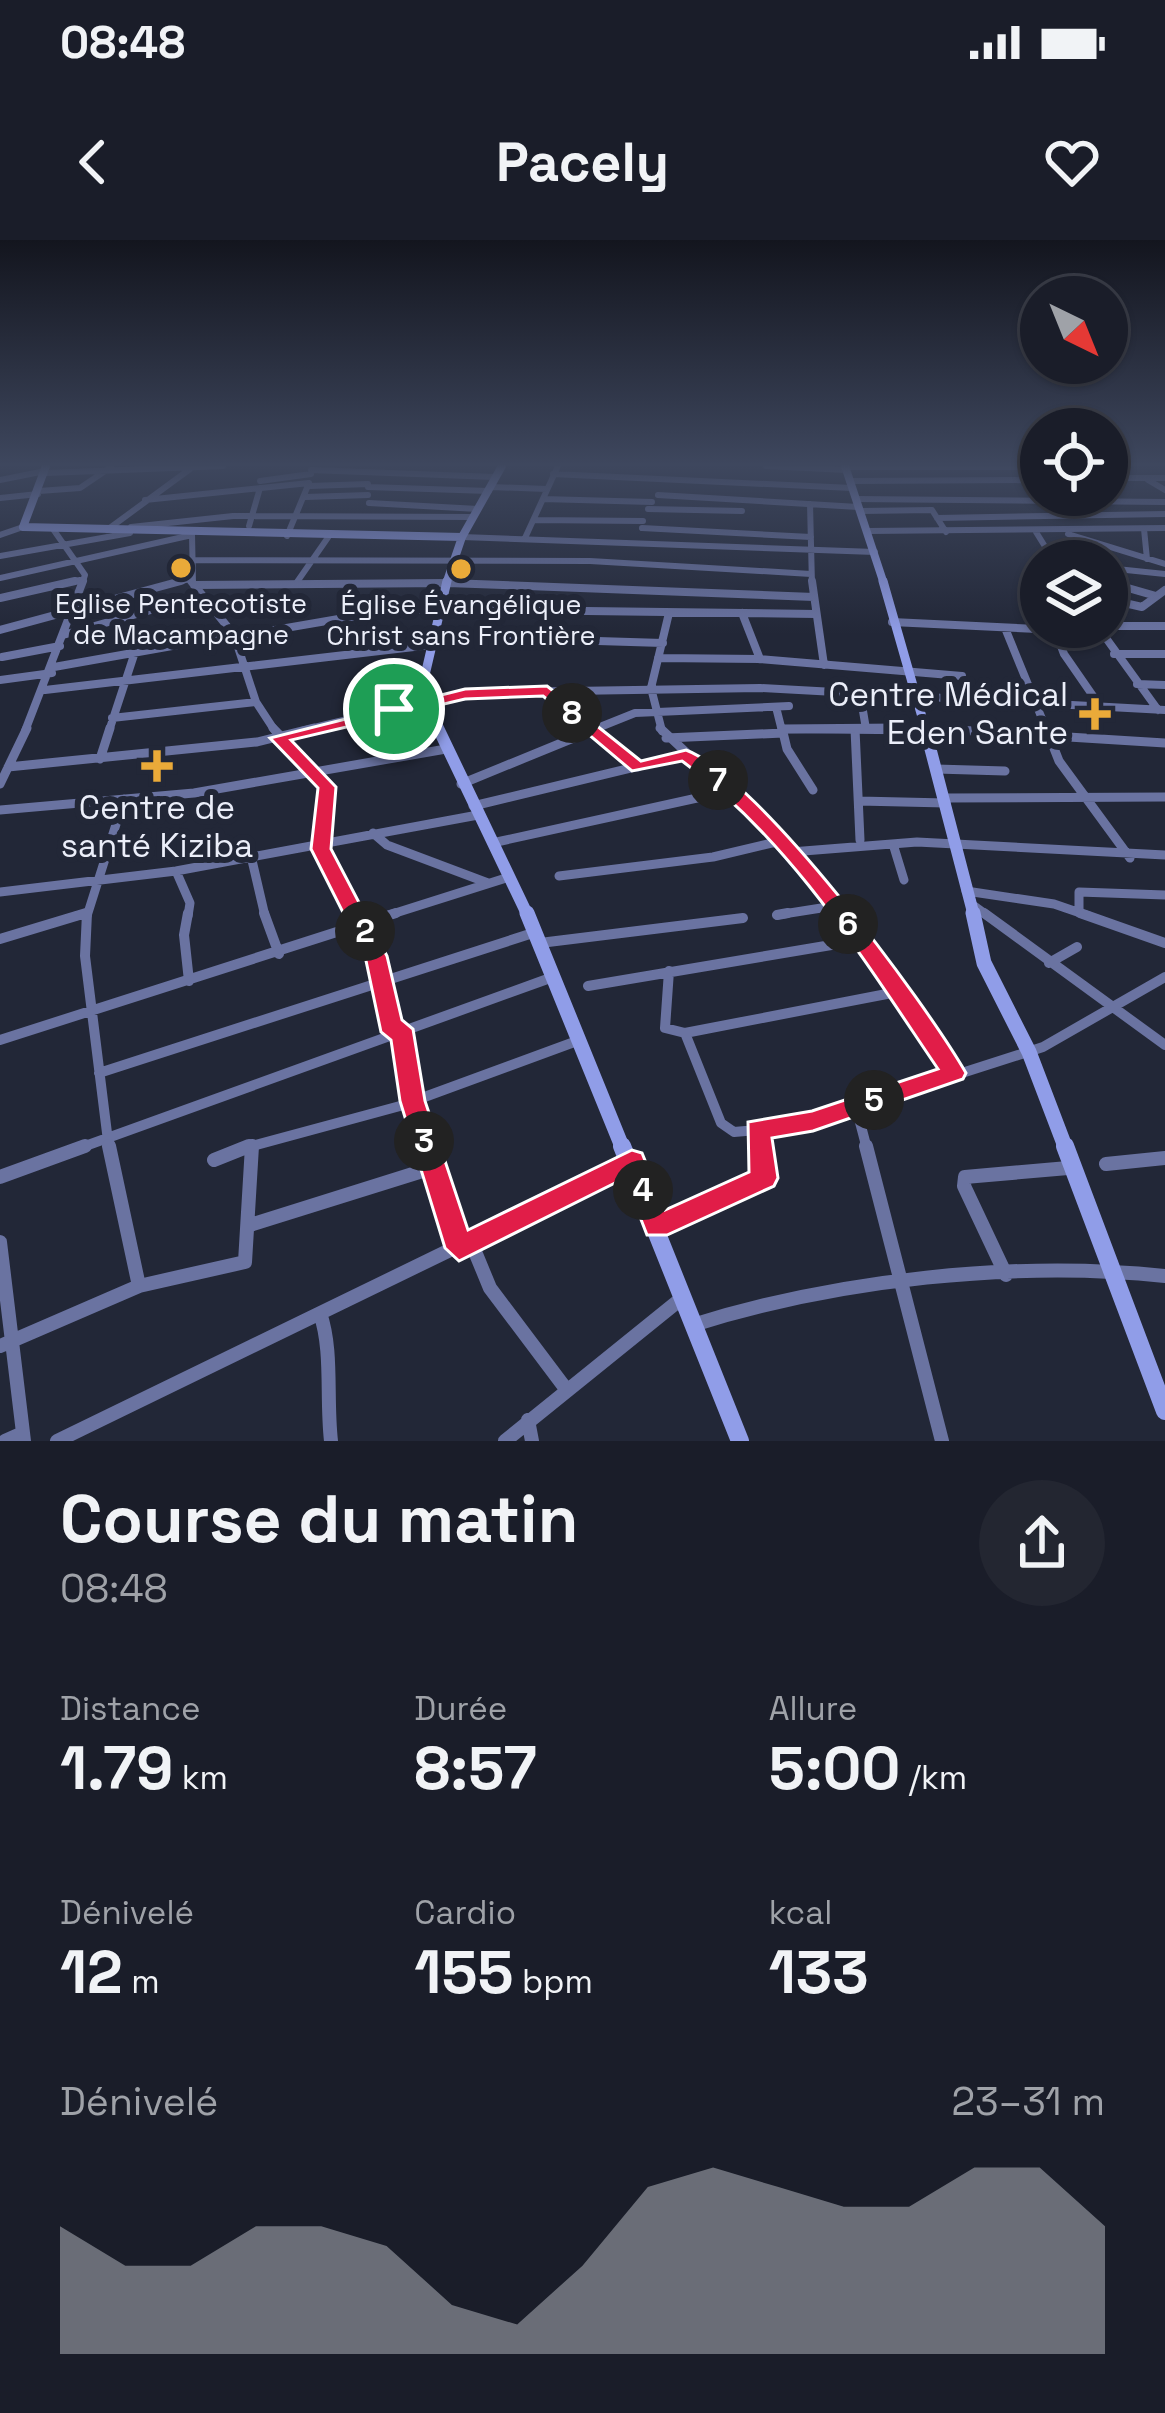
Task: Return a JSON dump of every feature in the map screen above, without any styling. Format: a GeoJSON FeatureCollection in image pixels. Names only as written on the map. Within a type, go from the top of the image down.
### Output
{"type":"FeatureCollection","features":[{"type":"Feature","properties":{"kind":"street"},"geometry":{"type":"LineString","coordinates":[[23,526],[25,522]]}},
{"type":"Feature","properties":{"kind":"street"},"geometry":{"type":"LineString","coordinates":[[106,531],[117,522]]}},
{"type":"Feature","properties":{"kind":"street"},"geometry":{"type":"LineString","coordinates":[[106,531],[187,522]]}},
{"type":"Feature","properties":{"kind":"street"},"geometry":{"type":"LineString","coordinates":[[287,536],[295,522]]}},
{"type":"Feature","properties":{"kind":"street"},"geometry":{"type":"LineString","coordinates":[[470,522],[438,609],[422,681],[426,700],[461,784],[538,937],[577,1041],[632,1161],[740,1441]]}},
{"type":"Feature","properties":{"kind":"street"},"geometry":{"type":"LineString","coordinates":[[525,538],[533,522]]}},
{"type":"Feature","properties":{"kind":"street"},"geometry":{"type":"LineString","coordinates":[[570,561],[585,522]]}},
{"type":"Feature","properties":{"kind":"street"},"geometry":{"type":"LineString","coordinates":[[615,522],[811,537]]}},
{"type":"Feature","properties":{"kind":"street"},"geometry":{"type":"LineString","coordinates":[[736,531],[739,522]]}},
{"type":"Feature","properties":{"kind":"street"},"geometry":{"type":"LineString","coordinates":[[811,522],[811,574],[824,665]]}},
{"type":"Feature","properties":{"kind":"street"},"geometry":{"type":"LineString","coordinates":[[863,522],[946,800],[984,963],[1029,1052],[1069,1168],[1165,1411]]}},
{"type":"Feature","properties":{"kind":"street"},"geometry":{"type":"LineString","coordinates":[[940,522],[946,532]]}},
{"type":"Feature","properties":{"kind":"street"},"geometry":{"type":"LineString","coordinates":[[643,524],[646,540]]}},
{"type":"Feature","properties":{"kind":"street"},"geometry":{"type":"LineString","coordinates":[[0,531],[23,526],[192,535],[646,540],[875,552]]}},
{"type":"Feature","properties":{"kind":"street"},"geometry":{"type":"LineString","coordinates":[[866,531],[1165,528]]}},
{"type":"Feature","properties":{"kind":"street"},"geometry":{"type":"LineString","coordinates":[[0,784],[46,690],[68,612],[85,575],[52,529]]}},
{"type":"Feature","properties":{"kind":"street"},"geometry":{"type":"LineString","coordinates":[[1144,529],[1148,559]]}},
{"type":"Feature","properties":{"kind":"street"},"geometry":{"type":"LineString","coordinates":[[1036,532],[1041,540]]}},
{"type":"Feature","properties":{"kind":"street"},"geometry":{"type":"LineString","coordinates":[[1063,532],[1084,540]]}},
{"type":"Feature","properties":{"kind":"street"},"geometry":{"type":"LineString","coordinates":[[0,556],[130,533]]}},
{"type":"Feature","properties":{"kind":"street"},"geometry":{"type":"LineString","coordinates":[[192,535],[191,582],[234,636],[256,703],[279,738],[316,774],[329,797],[320,843],[364,928],[397,1030],[432,1168],[465,1245],[490,1288],[566,1389]]}},
{"type":"Feature","properties":{"kind":"street"},"geometry":{"type":"LineString","coordinates":[[0,578],[80,564],[192,535]]}},
{"type":"Feature","properties":{"kind":"street"},"geometry":{"type":"LineString","coordinates":[[296,582],[329,536]]}},
{"type":"Feature","properties":{"kind":"street"},"geometry":{"type":"LineString","coordinates":[[1128,553],[1165,564]]}},
{"type":"Feature","properties":{"kind":"street"},"geometry":{"type":"LineString","coordinates":[[190,560],[570,561],[811,574]]}},
{"type":"Feature","properties":{"kind":"street"},"geometry":{"type":"LineString","coordinates":[[662,582],[664,564]]}},
{"type":"Feature","properties":{"kind":"street"},"geometry":{"type":"LineString","coordinates":[[1128,570],[1165,574]]}},
{"type":"Feature","properties":{"kind":"street"},"geometry":{"type":"LineString","coordinates":[[0,598],[80,580]]}},
{"type":"Feature","properties":{"kind":"street"},"geometry":{"type":"LineString","coordinates":[[0,630],[191,582],[586,586],[662,582],[814,597]]}},
{"type":"Feature","properties":{"kind":"street"},"geometry":{"type":"LineString","coordinates":[[584,611],[586,586]]}},
{"type":"Feature","properties":{"kind":"street"},"geometry":{"type":"LineString","coordinates":[[1128,588],[1158,598]]}},
{"type":"Feature","properties":{"kind":"street"},"geometry":{"type":"LineString","coordinates":[[1128,604],[1138,607],[1165,590]]}},
{"type":"Feature","properties":{"kind":"street"},"geometry":{"type":"LineString","coordinates":[[64,634],[200,596]]}},
{"type":"Feature","properties":{"kind":"street"},"geometry":{"type":"LineString","coordinates":[[0,680],[135,652],[379,612],[816,614]]}},
{"type":"Feature","properties":{"kind":"street"},"geometry":{"type":"LineString","coordinates":[[669,613],[652,690],[652,710],[666,737],[791,852],[861,940],[954,1073]]}},
{"type":"Feature","properties":{"kind":"street"},"geometry":{"type":"LineString","coordinates":[[742,613],[760,659]]}},
{"type":"Feature","properties":{"kind":"street"},"geometry":{"type":"LineString","coordinates":[[892,622],[1020,629]]}},
{"type":"Feature","properties":{"kind":"street"},"geometry":{"type":"LineString","coordinates":[[1128,627],[1165,626]]}},
{"type":"Feature","properties":{"kind":"street"},"geometry":{"type":"LineString","coordinates":[[1005,628],[1064,770],[1092,800],[1130,858]]}},
{"type":"Feature","properties":{"kind":"street"},"geometry":{"type":"LineString","coordinates":[[46,690],[245,670],[432,640],[663,643]]}},
{"type":"Feature","properties":{"kind":"street"},"geometry":{"type":"LineString","coordinates":[[2,657],[60,646]]}},
{"type":"Feature","properties":{"kind":"street"},"geometry":{"type":"LineString","coordinates":[[1062,648],[1100,706]]}},
{"type":"Feature","properties":{"kind":"street"},"geometry":{"type":"LineString","coordinates":[[1111,648],[1161,710]]}},
{"type":"Feature","properties":{"kind":"street"},"geometry":{"type":"LineString","coordinates":[[100,759],[135,652]]}},
{"type":"Feature","properties":{"kind":"street"},"geometry":{"type":"LineString","coordinates":[[1114,654],[1165,654]]}},
{"type":"Feature","properties":{"kind":"street"},"geometry":{"type":"LineString","coordinates":[[658,658],[760,659],[962,676]]}},
{"type":"Feature","properties":{"kind":"street"},"geometry":{"type":"LineString","coordinates":[[1137,684],[1165,685]]}},
{"type":"Feature","properties":{"kind":"street"},"geometry":{"type":"LineString","coordinates":[[7,762],[100,759],[279,738],[426,700],[547,691],[860,693],[1161,710]]}},
{"type":"Feature","properties":{"kind":"street"},"geometry":{"type":"LineString","coordinates":[[547,691],[638,767]]}},
{"type":"Feature","properties":{"kind":"street"},"geometry":{"type":"LineString","coordinates":[[860,693],[860,840]]}},
{"type":"Feature","properties":{"kind":"street"},"geometry":{"type":"LineString","coordinates":[[112,718],[256,703]]}},
{"type":"Feature","properties":{"kind":"street"},"geometry":{"type":"LineString","coordinates":[[461,784],[590,728],[652,710],[789,706]]}},
{"type":"Feature","properties":{"kind":"street"},"geometry":{"type":"LineString","coordinates":[[776,707],[813,790]]}},
{"type":"Feature","properties":{"kind":"street"},"geometry":{"type":"LineString","coordinates":[[666,737],[922,728],[1165,743]]}},
{"type":"Feature","properties":{"kind":"street"},"geometry":{"type":"LineString","coordinates":[[0,810],[316,774],[446,749]]}},
{"type":"Feature","properties":{"kind":"street"},"geometry":{"type":"LineString","coordinates":[[0,892],[98,883],[320,843],[475,811],[686,755]]}},
{"type":"Feature","properties":{"kind":"street"},"geometry":{"type":"LineString","coordinates":[[936,769],[1005,771]]}},
{"type":"Feature","properties":{"kind":"street"},"geometry":{"type":"LineString","coordinates":[[491,842],[729,791]]}},
{"type":"Feature","properties":{"kind":"street"},"geometry":{"type":"LineString","coordinates":[[859,801],[1165,797]]}},
{"type":"Feature","properties":{"kind":"street"},"geometry":{"type":"LineString","coordinates":[[124,799],[87,913],[91,1012],[107,1139],[139,1286]]}},
{"type":"Feature","properties":{"kind":"street"},"geometry":{"type":"LineString","coordinates":[[372,832],[387,845],[488,883]]}},
{"type":"Feature","properties":{"kind":"street"},"geometry":{"type":"LineString","coordinates":[[791,852],[860,840],[1130,858],[1165,855]]}},
{"type":"Feature","properties":{"kind":"street"},"geometry":{"type":"LineString","coordinates":[[559,876],[713,856],[780,842]]}},
{"type":"Feature","properties":{"kind":"street"},"geometry":{"type":"LineString","coordinates":[[893,844],[904,880]]}},
{"type":"Feature","properties":{"kind":"street"},"geometry":{"type":"LineString","coordinates":[[250,856],[279,954]]}},
{"type":"Feature","properties":{"kind":"street"},"geometry":{"type":"LineString","coordinates":[[176,871],[190,903],[184,935],[189,981]]}},
{"type":"Feature","properties":{"kind":"street"},"geometry":{"type":"LineString","coordinates":[[0,1040],[364,928],[509,877]]}},
{"type":"Feature","properties":{"kind":"street"},"geometry":{"type":"LineString","coordinates":[[1079,912],[1075,895],[1079,892],[1165,895]]}},
{"type":"Feature","properties":{"kind":"street"},"geometry":{"type":"LineString","coordinates":[[968,897],[1079,912],[1165,944]]}},
{"type":"Feature","properties":{"kind":"street"},"geometry":{"type":"LineString","coordinates":[[968,897],[1049,963],[1165,1045]]}},
{"type":"Feature","properties":{"kind":"street"},"geometry":{"type":"LineString","coordinates":[[777,915],[834,906]]}},
{"type":"Feature","properties":{"kind":"street"},"geometry":{"type":"LineString","coordinates":[[0,939],[87,913]]}},
{"type":"Feature","properties":{"kind":"street"},"geometry":{"type":"LineString","coordinates":[[99,1073],[380,982],[538,937],[743,918]]}},
{"type":"Feature","properties":{"kind":"street"},"geometry":{"type":"LineString","coordinates":[[589,986],[861,940]]}},
{"type":"Feature","properties":{"kind":"street"},"geometry":{"type":"LineString","coordinates":[[1049,963],[1078,947]]}},
{"type":"Feature","properties":{"kind":"street"},"geometry":{"type":"LineString","coordinates":[[669,971],[664,1028],[685,1033],[898,992]]}},
{"type":"Feature","properties":{"kind":"street"},"geometry":{"type":"LineString","coordinates":[[0,1178],[553,976]]}},
{"type":"Feature","properties":{"kind":"street"},"geometry":{"type":"LineString","coordinates":[[685,1033],[721,1123],[734,1132],[758,1130],[856,1107],[1029,1052],[1116,1012],[1165,977]]}},
{"type":"Feature","properties":{"kind":"street"},"geometry":{"type":"LineString","coordinates":[[214,1160],[251,1144],[412,1101],[577,1041]]}},
{"type":"Feature","properties":{"kind":"street"},"geometry":{"type":"LineString","coordinates":[[856,1107],[942,1441]]}},
{"type":"Feature","properties":{"kind":"street"},"geometry":{"type":"LineString","coordinates":[[657,1226],[764,1178],[758,1130]]}},
{"type":"Feature","properties":{"kind":"street"},"geometry":{"type":"LineString","coordinates":[[7,1343],[139,1286],[245,1262],[251,1144]]}},
{"type":"Feature","properties":{"kind":"street"},"geometry":{"type":"LineString","coordinates":[[1106,1164],[1165,1158]]}},
{"type":"Feature","properties":{"kind":"street"},"geometry":{"type":"LineString","coordinates":[[57,1441],[632,1161]]}},
{"type":"Feature","properties":{"kind":"street"},"geometry":{"type":"LineString","coordinates":[[250,1225],[310,1212],[383,1175],[432,1168]]}},
{"type":"Feature","properties":{"kind":"street"},"geometry":{"type":"LineString","coordinates":[[1006,1276],[964,1186],[965,1177],[1069,1168]]}},
{"type":"Feature","properties":{"kind":"street"},"geometry":{"type":"LineString","coordinates":[[0,1242],[7,1343],[24,1437],[5,1441]]}},
{"type":"Feature","properties":{"kind":"street"},"geometry":{"type":"LineString","coordinates":[[693,1325],[826,1289],[899,1280],[1111,1271],[1165,1276]]}},
{"type":"Feature","properties":{"kind":"street"},"geometry":{"type":"LineString","coordinates":[[505,1441],[682,1298]]}},
{"type":"Feature","properties":{"kind":"street"},"geometry":{"type":"LineString","coordinates":[[320,1313],[332,1347],[324,1373],[331,1441]]}},
{"type":"Feature","properties":{"kind":"street"},"geometry":{"type":"LineString","coordinates":[[528,1420],[532,1441]]}},
{"type":"Feature","properties":{"kind":"place","name":"Eglise Pentecotiste de Macampagne"},"geometry":{"type":"Point","coordinates":[181,568]}},
{"type":"Feature","properties":{"kind":"place","name":"Église Évangélique Christ sans Frontière"},"geometry":{"type":"Point","coordinates":[461,569]}},
{"type":"Feature","properties":{"kind":"place","name":"Centre Médical Eden Sante"},"geometry":{"type":"Point","coordinates":[1095,714]}},
{"type":"Feature","properties":{"kind":"place","name":"Centre de santé Kiziba"},"geometry":{"type":"Point","coordinates":[157,766]}},
{"type":"Feature","properties":{"kind":"route"},"geometry":{"type":"LineString","coordinates":[[547,691],[638,767],[686,755],[716,777],[791,852],[873,956],[954,1073],[813,1121],[758,1130],[764,1178],[657,1226],[632,1161],[459,1248],[412,1101],[401,1029],[393,1032],[376,956],[321,849],[327,825],[327,787],[279,738],[394,709],[465,694],[547,691]]}}]}
